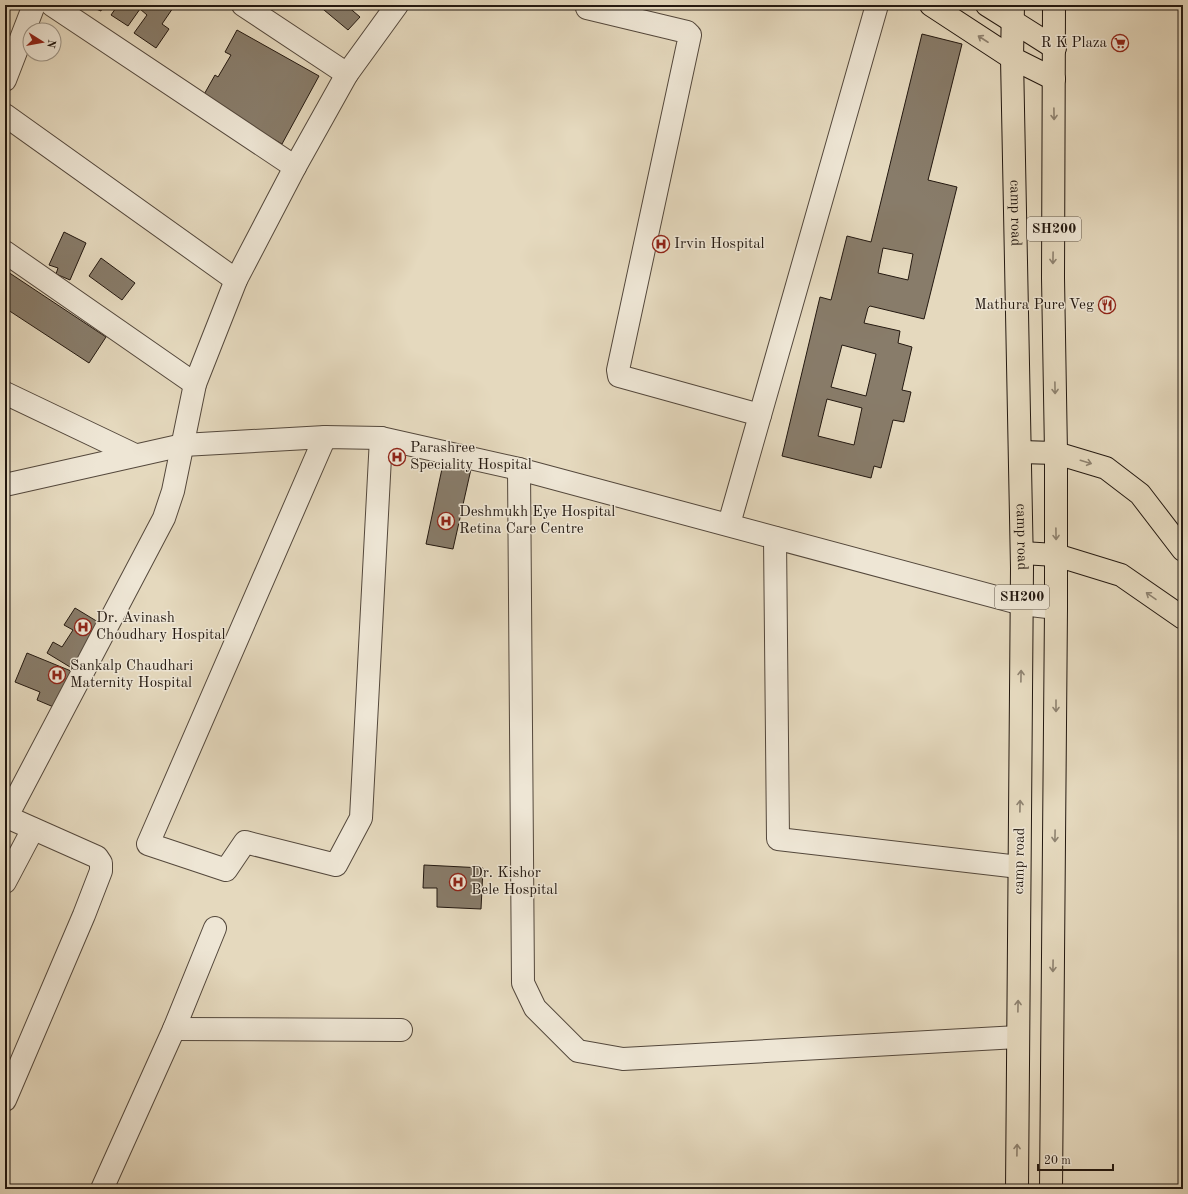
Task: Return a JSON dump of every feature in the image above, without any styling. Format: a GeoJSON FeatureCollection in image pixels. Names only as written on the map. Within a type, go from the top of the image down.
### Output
{"type":"FeatureCollection","features":[{"type":"Feature","properties":{"kind":"main road"},"geometry":{"type":"LineString","coordinates":[[930,5],[1012,58],[1054,80]]}},
{"type":"Feature","properties":{"kind":"main road"},"geometry":{"type":"LineString","coordinates":[[987,5],[1014,13],[1054,48]]}},
{"type":"Feature","properties":{"kind":"main road","name":"SH200"},"geometry":{"type":"LineString","coordinates":[[1051,1189],[1056,734],[1056,453],[1053,278],[1054,5]]}},
{"type":"Feature","properties":{"kind":"main road","name":"camp road"},"geometry":{"type":"LineString","coordinates":[[1014,13],[1012,58],[1022,553],[1017,1189]]}},
{"type":"Feature","properties":{"kind":"main road"},"geometry":{"type":"LineString","coordinates":[[1020,452],[1056,453],[1106,468],[1140,494],[1183,550]]}},
{"type":"Feature","properties":{"kind":"main road"},"geometry":{"type":"LineString","coordinates":[[1021,500],[1055,501]]}},
{"type":"Feature","properties":{"kind":"main road"},"geometry":{"type":"LineString","coordinates":[[1022,553],[1056,555],[1122,575],[1183,618]]}},
{"type":"Feature","properties":{"kind":"main road"},"geometry":{"type":"LineString","coordinates":[[1021,733],[1056,734]]}},
{"type":"Feature","properties":{"kind":"street"},"geometry":{"type":"LineString","coordinates":[[7,67],[34,5]]}},
{"type":"Feature","properties":{"kind":"street"},"geometry":{"type":"LineString","coordinates":[[52,5],[294,167]]}},
{"type":"Feature","properties":{"kind":"street"},"geometry":{"type":"LineString","coordinates":[[243,5],[347,74]]}},
{"type":"Feature","properties":{"kind":"street"},"geometry":{"type":"LineString","coordinates":[[5,1100],[81,922],[101,871],[101,863],[97,857],[6,818],[164,518],[173,491],[184,446],[196,384],[236,280],[294,167],[347,74],[397,5]]}},
{"type":"Feature","properties":{"kind":"street"},"geometry":{"type":"LineString","coordinates":[[729,524],[877,5]]}},
{"type":"Feature","properties":{"kind":"street"},"geometry":{"type":"LineString","coordinates":[[587,8],[687,32],[690,35],[618,370],[620,376],[760,415]]}},
{"type":"Feature","properties":{"kind":"street"},"geometry":{"type":"LineString","coordinates":[[5,114],[236,280]]}},
{"type":"Feature","properties":{"kind":"street"},"geometry":{"type":"LineString","coordinates":[[5,252],[196,384]]}},
{"type":"Feature","properties":{"kind":"street"},"geometry":{"type":"LineString","coordinates":[[5,393],[135,455]]}},
{"type":"Feature","properties":{"kind":"street"},"geometry":{"type":"LineString","coordinates":[[325,437],[148,844],[226,870],[245,842],[336,865],[361,818],[381,438]]}},
{"type":"Feature","properties":{"kind":"street"},"geometry":{"type":"LineString","coordinates":[[5,485],[135,455],[184,446],[325,437],[381,438],[519,469],[729,524],[775,538],[1022,604],[1056,608]]}},
{"type":"Feature","properties":{"kind":"street"},"geometry":{"type":"LineString","coordinates":[[519,469],[523,983],[535,1008],[578,1050],[623,1059],[1018,1037]]}},
{"type":"Feature","properties":{"kind":"street"},"geometry":{"type":"LineString","coordinates":[[775,538],[778,839],[1020,867]]}},
{"type":"Feature","properties":{"kind":"street"},"geometry":{"type":"LineString","coordinates":[[5,882],[33,829]]}},
{"type":"Feature","properties":{"kind":"street"},"geometry":{"type":"LineString","coordinates":[[102,1189],[174,1030],[215,928]]}},
{"type":"Feature","properties":{"kind":"street"},"geometry":{"type":"LineString","coordinates":[[174,1030],[401,1030]]}},
{"type":"Feature","properties":{"kind":"building"},"geometry":{"type":"Polygon","coordinates":[[[86,5],[103,5],[101,11],[86,5]]]}},
{"type":"Feature","properties":{"kind":"building"},"geometry":{"type":"Polygon","coordinates":[[[118,5],[175,5],[162,24],[169,29],[156,48],[134,33],[147,15],[140,9],[128,26],[111,15],[118,5]]]}},
{"type":"Feature","properties":{"kind":"building"},"geometry":{"type":"Polygon","coordinates":[[[318,5],[346,5],[360,17],[348,30],[318,5]]]}},
{"type":"Feature","properties":{"kind":"building"},"geometry":{"type":"Polygon","coordinates":[[[237,30],[319,76],[282,144],[202,98],[215,75],[218,77],[231,55],[225,52],[237,30]]]}},
{"type":"Feature","properties":{"kind":"building"},"geometry":{"type":"Polygon","coordinates":[[[922,34],[962,44],[928,180],[957,187],[924,319],[870,306],[868,308],[864,323],[900,331],[898,343],[912,347],[902,390],[911,392],[904,422],[893,420],[881,468],[874,466],[871,478],[782,456],[820,297],[831,300],[847,236],[871,242],[922,34]],[[883,248],[878,273],[908,280],[913,254],[883,248]],[[842,345],[831,387],[866,396],[876,354],[842,345]],[[827,399],[818,436],[854,445],[862,408],[827,399]]]}},
{"type":"Feature","properties":{"kind":"building"},"geometry":{"type":"Polygon","coordinates":[[[64,232],[86,243],[70,280],[56,274],[58,268],[49,265],[64,232]]]}},
{"type":"Feature","properties":{"kind":"building"},"geometry":{"type":"Polygon","coordinates":[[[101,258],[135,283],[122,300],[89,276],[101,258]]]}},
{"type":"Feature","properties":{"kind":"building"},"geometry":{"type":"Polygon","coordinates":[[[5,270],[106,337],[89,363],[5,308],[5,270]]]}},
{"type":"Feature","properties":{"kind":"building"},"geometry":{"type":"Polygon","coordinates":[[[443,464],[471,469],[453,549],[426,544],[443,464]]]}},
{"type":"Feature","properties":{"kind":"building"},"geometry":{"type":"Polygon","coordinates":[[[75,608],[103,625],[75,670],[47,653],[53,642],[62,647],[73,630],[64,625],[75,608]]]}},
{"type":"Feature","properties":{"kind":"building"},"geometry":{"type":"Polygon","coordinates":[[[27,653],[71,671],[56,708],[37,700],[40,692],[15,682],[27,653]]]}},
{"type":"Feature","properties":{"kind":"building"},"geometry":{"type":"Polygon","coordinates":[[[424,865],[483,868],[481,909],[437,907],[437,888],[423,888],[424,865]]]}},
{"type":"Feature","properties":{"kind":"place","name":"R K Plaza"},"geometry":{"type":"Point","coordinates":[1120,43]}},
{"type":"Feature","properties":{"kind":"place","name":"Irvin Hospital"},"geometry":{"type":"Point","coordinates":[661,244]}},
{"type":"Feature","properties":{"kind":"place","name":"Mathura Pure Veg"},"geometry":{"type":"Point","coordinates":[1107,305]}},
{"type":"Feature","properties":{"kind":"place","name":"Parashree Speciality Hospital"},"geometry":{"type":"Point","coordinates":[397,457]}},
{"type":"Feature","properties":{"kind":"place","name":"Deshmukh Eye Hospital Retina Care Centre"},"geometry":{"type":"Point","coordinates":[446,521]}},
{"type":"Feature","properties":{"kind":"place","name":"Dr. Avinash Choudhary Hospital"},"geometry":{"type":"Point","coordinates":[83,627]}},
{"type":"Feature","properties":{"kind":"place","name":"Sankalp Chaudhari Maternity Hospital"},"geometry":{"type":"Point","coordinates":[57,675]}},
{"type":"Feature","properties":{"kind":"place","name":"Dr. Kishor Bele Hospital"},"geometry":{"type":"Point","coordinates":[458,882]}}]}
